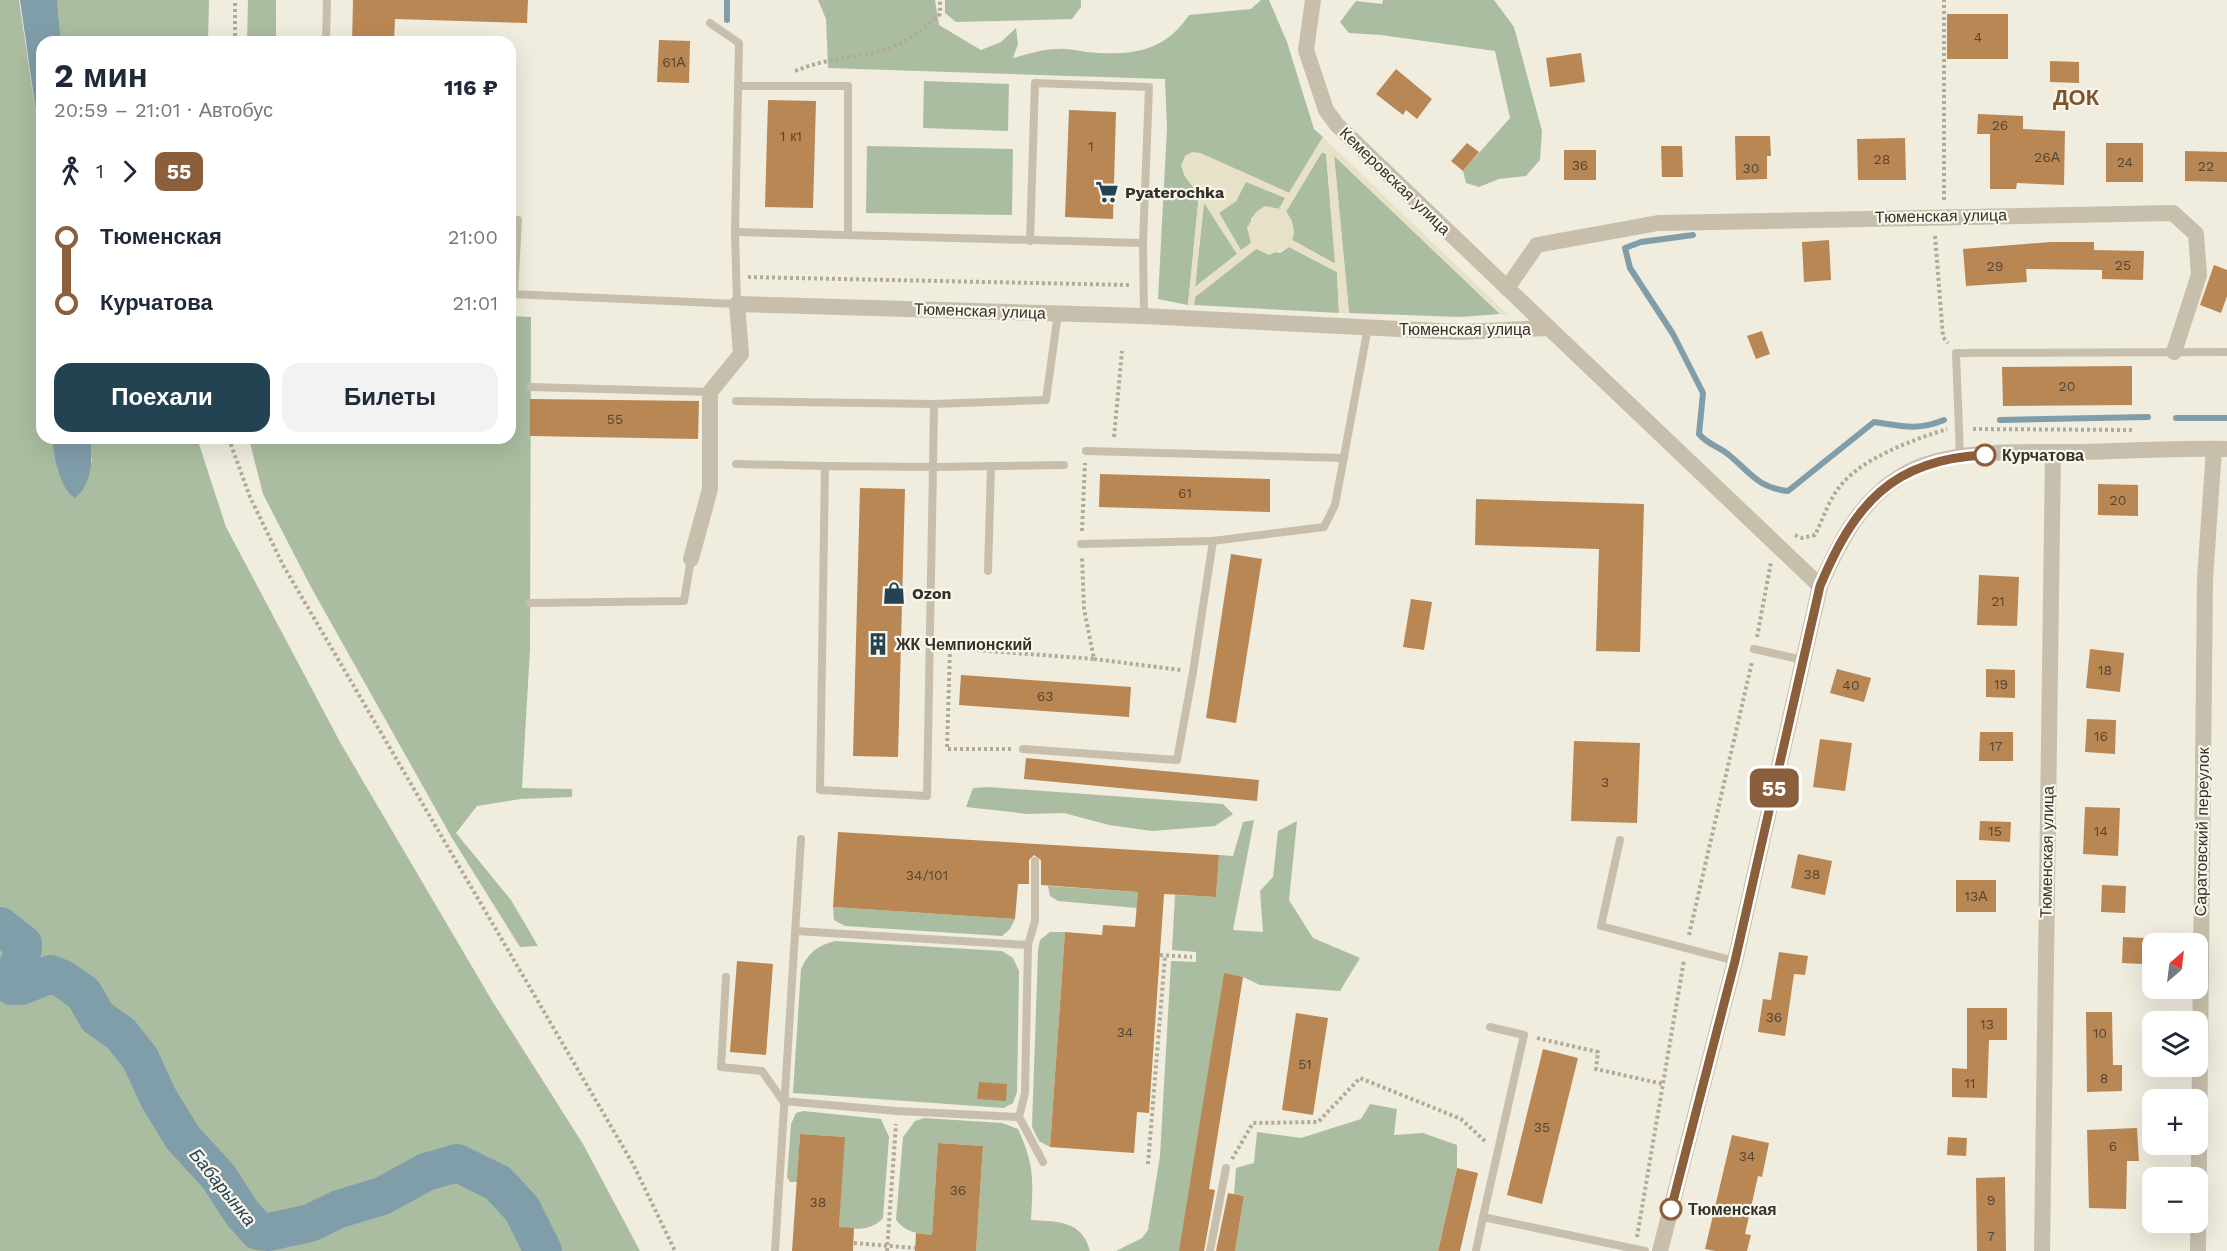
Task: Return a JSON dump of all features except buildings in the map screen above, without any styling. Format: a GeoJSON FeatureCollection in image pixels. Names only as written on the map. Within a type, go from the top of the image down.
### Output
{"type":"FeatureCollection","features":[{"type":"Feature","properties":{"kind":"street","name":"Кемеровская улица"},"geometry":{"type":"LineString","coordinates":[[1313,0],[1306,50],[1326,110],[1338,125],[1549,328]]}},
{"type":"Feature","properties":{"kind":"street","name":"Тюменская улица"},"geometry":{"type":"LineString","coordinates":[[1507,288],[1537,245],[1658,223],[1944,215],[2173,213],[2196,234],[2199,275],[2174,352]]}},
{"type":"Feature","properties":{"kind":"street","name":"Тюменская улица"},"geometry":{"type":"LineString","coordinates":[[737,304],[1144,316],[1459,332],[1549,328],[1820,586]]}},
{"type":"Feature","properties":{"kind":"street"},"geometry":{"type":"LineString","coordinates":[[691,560],[710,489],[710,392],[741,354],[737,304]]}},
{"type":"Feature","properties":{"kind":"street"},"geometry":{"type":"LineString","coordinates":[[1660,1251],[1735,961],[1820,586],[1835,551],[1856,516],[1881,490],[1911,470],[1960,456],[2221,449]]}},
{"type":"Feature","properties":{"kind":"street","name":"Саратовский переулок"},"geometry":{"type":"LineString","coordinates":[[2198,1251],[2205,579],[2221,449]]}},
{"type":"Feature","properties":{"kind":"street","name":"Тюменская улица"},"geometry":{"type":"LineString","coordinates":[[2042,1251],[2053,452]]}},
{"type":"Feature","properties":{"kind":"lane"},"geometry":{"type":"LineString","coordinates":[[326,36],[327,0]]}},
{"type":"Feature","properties":{"kind":"lane"},"geometry":{"type":"LineString","coordinates":[[516,294],[737,304],[735,232],[739,43],[710,23]]}},
{"type":"Feature","properties":{"kind":"lane"},"geometry":{"type":"LineString","coordinates":[[1030,241],[1035,83],[1149,87],[1143,243],[1144,316]]}},
{"type":"Feature","properties":{"kind":"lane"},"geometry":{"type":"LineString","coordinates":[[738,86],[848,86],[848,234]]}},
{"type":"Feature","properties":{"kind":"lane"},"geometry":{"type":"LineString","coordinates":[[516,220],[518,220],[516,245]]}},
{"type":"Feature","properties":{"kind":"lane"},"geometry":{"type":"LineString","coordinates":[[735,232],[1143,243]]}},
{"type":"Feature","properties":{"kind":"lane"},"geometry":{"type":"LineString","coordinates":[[736,401],[934,404],[1046,400],[1058,313]]}},
{"type":"Feature","properties":{"kind":"lane"},"geometry":{"type":"LineString","coordinates":[[1082,544],[1213,541],[1324,527],[1335,505],[1368,327]]}},
{"type":"Feature","properties":{"kind":"lane"},"geometry":{"type":"LineString","coordinates":[[1960,456],[1956,353],[2227,352]]}},
{"type":"Feature","properties":{"kind":"lane"},"geometry":{"type":"LineString","coordinates":[[531,387],[710,392]]}},
{"type":"Feature","properties":{"kind":"lane"},"geometry":{"type":"LineString","coordinates":[[825,466],[820,790],[927,796],[934,404]]}},
{"type":"Feature","properties":{"kind":"lane"},"geometry":{"type":"LineString","coordinates":[[1086,451],[1344,458]]}},
{"type":"Feature","properties":{"kind":"lane"},"geometry":{"type":"LineString","coordinates":[[736,464],[933,467],[1064,465]]}},
{"type":"Feature","properties":{"kind":"lane"},"geometry":{"type":"LineString","coordinates":[[988,571],[991,466]]}},
{"type":"Feature","properties":{"kind":"lane"},"geometry":{"type":"LineString","coordinates":[[1023,749],[1177,760],[1194,672],[1213,541]]}},
{"type":"Feature","properties":{"kind":"lane"},"geometry":{"type":"LineString","coordinates":[[530,603],[684,601],[691,560]]}},
{"type":"Feature","properties":{"kind":"lane"},"geometry":{"type":"LineString","coordinates":[[1755,649],[1803,660]]}},
{"type":"Feature","properties":{"kind":"lane"},"geometry":{"type":"LineString","coordinates":[[775,1251],[801,838]]}},
{"type":"Feature","properties":{"kind":"lane"},"geometry":{"type":"LineString","coordinates":[[1620,840],[1601,926],[1735,961]]}},
{"type":"Feature","properties":{"kind":"lane"},"geometry":{"type":"LineString","coordinates":[[1035,861],[1035,921],[1028,945],[1025,1093],[1019,1116],[1043,1162]]}},
{"type":"Feature","properties":{"kind":"lane"},"geometry":{"type":"LineString","coordinates":[[796,931],[1028,945]]}},
{"type":"Feature","properties":{"kind":"lane"},"geometry":{"type":"LineString","coordinates":[[726,977],[721,1067],[762,1071],[783,1101],[897,1111],[1019,1116]]}},
{"type":"Feature","properties":{"kind":"lane"},"geometry":{"type":"LineString","coordinates":[[1476,1251],[1524,1035],[1491,1027]]}},
{"type":"Feature","properties":{"kind":"lane"},"geometry":{"type":"LineString","coordinates":[[1210,1251],[1226,1168]]}},
{"type":"Feature","properties":{"kind":"lane"},"geometry":{"type":"LineString","coordinates":[[1483,1217],[1645,1251]]}},
{"type":"Feature","properties":{"kind":"path"},"geometry":{"type":"LineString","coordinates":[[235,0],[235,36]]}},
{"type":"Feature","properties":{"kind":"path"},"geometry":{"type":"LineString","coordinates":[[784,75],[822,60],[884,51],[925,27],[940,14],[940,0]]}},
{"type":"Feature","properties":{"kind":"path"},"geometry":{"type":"LineString","coordinates":[[1944,0],[1944,215],[1933,239],[1942,337],[1956,353]]}},
{"type":"Feature","properties":{"kind":"path"},"geometry":{"type":"LineString","coordinates":[[1094,659],[1084,609],[1082,544],[1086,451],[1116,436],[1122,351]]}},
{"type":"Feature","properties":{"kind":"path"},"geometry":{"type":"LineString","coordinates":[[231,444],[250,497],[283,565],[633,1164],[675,1251]]}},
{"type":"Feature","properties":{"kind":"path"},"geometry":{"type":"LineString","coordinates":[[1635,1249],[1686,948],[1755,649],[1770,564],[1778,545]]}},
{"type":"Feature","properties":{"kind":"path"},"geometry":{"type":"LineString","coordinates":[[1023,749],[947,749],[950,648],[1094,659],[1194,672]]}},
{"type":"Feature","properties":{"kind":"path"},"geometry":{"type":"LineString","coordinates":[[1148,1164],[1162,956],[1192,957]]}},
{"type":"Feature","properties":{"kind":"path"},"geometry":{"type":"LineString","coordinates":[[1524,1035],[1599,1052],[1596,1069],[1663,1084]]}},
{"type":"Feature","properties":{"kind":"path"},"geometry":{"type":"LineString","coordinates":[[1226,1168],[1253,1123],[1318,1122],[1360,1078],[1461,1119],[1498,1153]]}},
{"type":"Feature","properties":{"kind":"path"},"geometry":{"type":"LineString","coordinates":[[887,1251],[897,1111]]}},
{"type":"Feature","properties":{"kind":"path"},"geometry":{"type":"LineString","coordinates":[[854,1243],[915,1248]]}},
{"type":"Feature","properties":{"kind":"green space"},"geometry":{"type":"Polygon","coordinates":[[[0,0],[19,0],[36,114],[36,444],[54,444],[63,481],[92,462],[91,444],[199,444],[226,527],[340,742],[491,999],[583,1144],[640,1251],[0,1251],[0,0]]]}},
{"type":"Feature","properties":{"kind":"green space"},"geometry":{"type":"Polygon","coordinates":[[[57,0],[209,0],[208,36],[60,36],[57,0]]]}},
{"type":"Feature","properties":{"kind":"green space"},"geometry":{"type":"Polygon","coordinates":[[[248,0],[276,0],[276,36],[247,36],[248,0]]]}},
{"type":"Feature","properties":{"kind":"green space"},"geometry":{"type":"Polygon","coordinates":[[[818,0],[935,0],[939,25],[981,50],[1001,42],[1016,28],[1018,44],[1013,58],[1052,49],[1102,53],[1131,52],[1157,44],[1168,37],[1189,15],[1251,9],[1261,0],[1269,0],[1287,42],[1314,129],[1323,137],[1289,193],[1200,153],[1184,175],[1199,195],[1188,305],[1158,299],[1167,128],[1165,79],[828,68],[826,19],[818,0]]]}},
{"type":"Feature","properties":{"kind":"green space"},"geometry":{"type":"Polygon","coordinates":[[[945,0],[1081,0],[1081,7],[1072,19],[956,22],[945,13],[945,0]]]}},
{"type":"Feature","properties":{"kind":"green space"},"geometry":{"type":"Polygon","coordinates":[[[1383,0],[1494,0],[1514,27],[1542,131],[1540,160],[1526,176],[1499,179],[1479,187],[1466,183],[1463,171],[1510,118],[1495,51],[1381,35],[1349,33],[1340,22],[1356,1],[1382,4],[1383,0]]]}},
{"type":"Feature","properties":{"kind":"green space"},"geometry":{"type":"Polygon","coordinates":[[[924,81],[1009,84],[1008,131],[923,128],[924,81]]]}},
{"type":"Feature","properties":{"kind":"green space"},"geometry":{"type":"Polygon","coordinates":[[[867,146],[1013,149],[1012,215],[866,213],[867,146]]]}},
{"type":"Feature","properties":{"kind":"green space"},"geometry":{"type":"Polygon","coordinates":[[[1322,152],[1326,154],[1336,264],[1292,240],[1293,225],[1286,211],[1322,152]]]}},
{"type":"Feature","properties":{"kind":"green space"},"geometry":{"type":"Polygon","coordinates":[[[1334,155],[1500,314],[1460,317],[1349,313],[1334,155]]]}},
{"type":"Feature","properties":{"kind":"green space"},"geometry":{"type":"Polygon","coordinates":[[[1246,181],[1286,198],[1279,209],[1264,208],[1254,215],[1251,219],[1251,243],[1241,251],[1219,213],[1236,201],[1246,181]]]}},
{"type":"Feature","properties":{"kind":"green space"},"geometry":{"type":"Polygon","coordinates":[[[1204,202],[1237,254],[1195,287],[1204,202]]]}},
{"type":"Feature","properties":{"kind":"green space"},"geometry":{"type":"Polygon","coordinates":[[[1289,247],[1337,272],[1339,313],[1194,305],[1195,297],[1256,249],[1280,253],[1289,247]]]}},
{"type":"Feature","properties":{"kind":"green space"},"geometry":{"type":"Polygon","coordinates":[[[516,316],[531,317],[530,649],[522,788],[572,789],[572,797],[521,799],[477,806],[456,833],[511,900],[538,946],[520,947],[452,838],[312,589],[263,494],[250,444],[516,444],[516,316]]]}},
{"type":"Feature","properties":{"kind":"green space"},"geometry":{"type":"Polygon","coordinates":[[[988,787],[1223,804],[1233,814],[1215,826],[1152,831],[1109,825],[1064,813],[1028,814],[966,807],[973,788],[988,787]]]}},
{"type":"Feature","properties":{"kind":"green space"},"geometry":{"type":"Polygon","coordinates":[[[1254,820],[1233,930],[1263,932],[1260,891],[1273,877],[1278,831],[1297,821],[1289,900],[1313,938],[1360,958],[1340,991],[1260,985],[1243,977],[1224,974],[1211,1056],[1230,1059],[1179,1251],[1116,1251],[1142,1238],[1148,1230],[1160,1156],[1171,961],[1196,962],[1196,952],[1172,950],[1175,895],[1216,897],[1219,855],[1233,856],[1243,822],[1254,820]]]}},
{"type":"Feature","properties":{"kind":"green space"},"geometry":{"type":"Polygon","coordinates":[[[1048,886],[1138,892],[1137,908],[1058,901],[1050,896],[1048,886]]]}},
{"type":"Feature","properties":{"kind":"green space"},"geometry":{"type":"Polygon","coordinates":[[[833,907],[1015,919],[1010,929],[1002,936],[845,926],[834,920],[833,907]]]}},
{"type":"Feature","properties":{"kind":"green space"},"geometry":{"type":"Polygon","coordinates":[[[1050,932],[1065,932],[1050,1147],[1039,1141],[1032,1127],[1038,951],[1040,940],[1050,932]]]}},
{"type":"Feature","properties":{"kind":"green space"},"geometry":{"type":"Polygon","coordinates":[[[835,941],[1002,951],[1013,958],[1019,971],[1017,1092],[1013,1103],[1004,1108],[793,1093],[801,969],[814,950],[835,941]]]}},
{"type":"Feature","properties":{"kind":"green space"},"geometry":{"type":"Polygon","coordinates":[[[1370,1104],[1397,1109],[1394,1135],[1423,1133],[1457,1145],[1457,1168],[1438,1251],[1235,1251],[1244,1196],[1234,1194],[1236,1168],[1254,1163],[1257,1132],[1301,1138],[1361,1119],[1370,1104]]]}},
{"type":"Feature","properties":{"kind":"green space"},"geometry":{"type":"Polygon","coordinates":[[[803,1111],[881,1119],[889,1137],[883,1218],[873,1226],[868,1228],[839,1227],[844,1137],[800,1134],[797,1182],[790,1182],[787,1177],[791,1124],[796,1113],[803,1111]]]}},
{"type":"Feature","properties":{"kind":"green space"},"geometry":{"type":"Polygon","coordinates":[[[924,1118],[1002,1123],[1018,1129],[1032,1174],[1031,1220],[1059,1223],[1075,1228],[1081,1233],[1090,1251],[976,1251],[983,1146],[938,1143],[932,1235],[916,1233],[904,1228],[896,1220],[903,1137],[915,1121],[924,1118]]]}},
{"type":"Feature","properties":{"kind":"shaded area"},"geometry":{"type":"Polygon","coordinates":[[[1323,137],[1509,316],[1500,314],[1334,156],[1349,313],[1339,313],[1337,272],[1289,247],[1269,255],[1256,249],[1195,297],[1194,305],[1188,305],[1199,195],[1184,175],[1181,165],[1185,156],[1192,152],[1200,153],[1289,193],[1323,137]],[[1322,152],[1286,212],[1292,221],[1294,233],[1292,240],[1335,264],[1326,154],[1322,152]],[[1246,182],[1236,201],[1219,213],[1241,250],[1251,243],[1247,228],[1256,212],[1265,206],[1279,209],[1285,198],[1246,182]],[[1204,203],[1195,287],[1237,254],[1204,203]]]}},
{"type":"Feature","properties":{"kind":"water"},"geometry":{"type":"Polygon","coordinates":[[[20,0],[57,0],[60,36],[36,36],[36,112],[20,0]]]}},
{"type":"Feature","properties":{"kind":"water"},"geometry":{"type":"Polygon","coordinates":[[[53,444],[91,444],[88,478],[75,498],[61,480],[53,444]]]}},
{"type":"Feature","properties":{"kind":"waterway"},"geometry":{"type":"LineString","coordinates":[[727,0],[727,20]]}},
{"type":"Feature","properties":{"kind":"waterway"},"geometry":{"type":"LineString","coordinates":[[1693,235],[1641,242],[1625,248],[1630,268],[1673,334],[1703,393],[1699,434],[1725,452],[1756,479],[1769,487],[1788,491],[1874,422],[1917,427],[1944,420]]}},
{"type":"Feature","properties":{"kind":"waterway"},"geometry":{"type":"LineString","coordinates":[[2000,420],[2148,417]]}},
{"type":"Feature","properties":{"kind":"waterway"},"geometry":{"type":"LineString","coordinates":[[2176,418],[2227,418]]}},
{"type":"Feature","properties":{"kind":"waterway","name":"Бабарынка"},"geometry":{"type":"LineString","coordinates":[[0,926],[23,944],[12,986],[21,986],[51,974],[63,979],[84,994],[97,1017],[121,1034],[140,1058],[159,1099],[183,1138],[218,1176],[242,1213],[258,1231],[269,1232],[310,1223],[339,1209],[382,1196],[426,1172],[457,1163],[498,1183],[522,1209],[543,1251]]}},
{"type":"Feature","properties":{"kind":"bus line","name":"55"},"geometry":{"type":"LineString","coordinates":[[1671,1209],[1735,961],[1820,586],[1835,551],[1856,516],[1881,490],[1911,470],[1960,456],[1985,455]]}},
{"type":"Feature","properties":{"kind":"place","name":"Pyaterochka"},"geometry":{"type":"Point","coordinates":[1107,192]}},
{"type":"Feature","properties":{"kind":"place","name":"Курчатова"},"geometry":{"type":"Point","coordinates":[1985,455]}},
{"type":"Feature","properties":{"kind":"place","name":"Ozon"},"geometry":{"type":"Point","coordinates":[894,593]}},
{"type":"Feature","properties":{"kind":"place","name":"ЖК Чемпионский"},"geometry":{"type":"Point","coordinates":[878,644]}},
{"type":"Feature","properties":{"kind":"place","name":"Тюменская"},"geometry":{"type":"Point","coordinates":[1671,1209]}},
{"type":"Feature","properties":{"kind":"district","name":"ДОК"},"geometry":{"type":"Point","coordinates":[2076,97]}}]}
